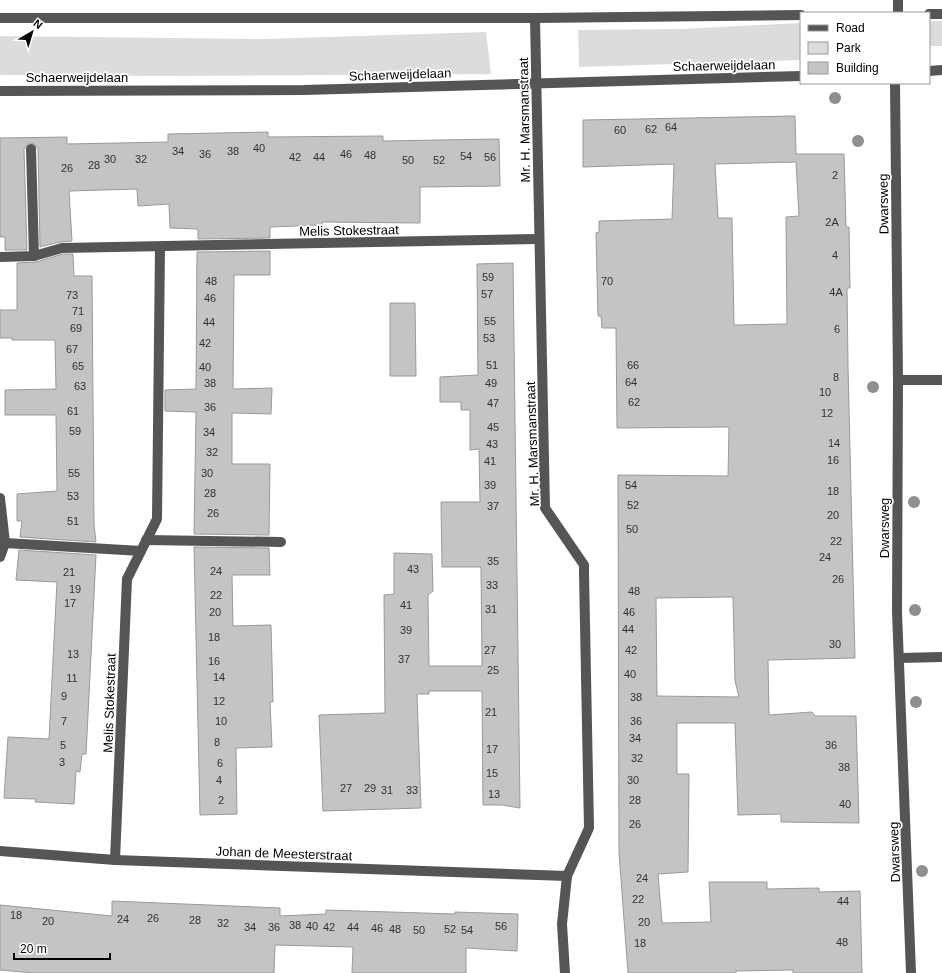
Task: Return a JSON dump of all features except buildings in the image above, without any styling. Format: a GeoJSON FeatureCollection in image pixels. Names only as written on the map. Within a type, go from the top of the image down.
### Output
{"type":"FeatureCollection","features":[{"type":"Feature","properties":{"kind":"street"},"geometry":{"type":"LineString","coordinates":[[898,0],[898,12]]}},
{"type":"Feature","properties":{"kind":"street"},"geometry":{"type":"LineString","coordinates":[[930,14],[942,14]]}},
{"type":"Feature","properties":{"kind":"street"},"geometry":{"type":"LineString","coordinates":[[0,18],[535,18],[800,15]]}},
{"type":"Feature","properties":{"kind":"street","name":"Mr. H. Marsmanstraat"},"geometry":{"type":"LineString","coordinates":[[535,18],[538,239],[545,508],[584,566],[589,828],[567,876],[562,924],[565,973]]}},
{"type":"Feature","properties":{"kind":"street"},"geometry":{"type":"LineString","coordinates":[[930,71],[942,70]]}},
{"type":"Feature","properties":{"kind":"street","name":"Schaerweijdelaan"},"geometry":{"type":"LineString","coordinates":[[0,91],[304,90],[536,82],[800,76]]}},
{"type":"Feature","properties":{"kind":"street","name":"Dwarsweg"},"geometry":{"type":"LineString","coordinates":[[895,84],[898,380],[897,612],[900,658],[911,973]]}},
{"type":"Feature","properties":{"kind":"street"},"geometry":{"type":"LineString","coordinates":[[31,149],[34,256]]}},
{"type":"Feature","properties":{"kind":"street","name":"Melis Stokestraat"},"geometry":{"type":"LineString","coordinates":[[0,257],[34,256],[62,248],[538,239]]}},
{"type":"Feature","properties":{"kind":"street","name":"Melis Stokestraat"},"geometry":{"type":"LineString","coordinates":[[115,860],[127,579],[157,519],[160,247]]}},
{"type":"Feature","properties":{"kind":"street"},"geometry":{"type":"LineString","coordinates":[[898,380],[942,380]]}},
{"type":"Feature","properties":{"kind":"street"},"geometry":{"type":"LineString","coordinates":[[0,498],[5,543],[0,556]]}},
{"type":"Feature","properties":{"kind":"street"},"geometry":{"type":"LineString","coordinates":[[146,540],[281,542]]}},
{"type":"Feature","properties":{"kind":"street"},"geometry":{"type":"LineString","coordinates":[[5,543],[141,551]]}},
{"type":"Feature","properties":{"kind":"street"},"geometry":{"type":"LineString","coordinates":[[900,658],[942,657]]}},
{"type":"Feature","properties":{"kind":"street","name":"Johan de Meesterstraat"},"geometry":{"type":"LineString","coordinates":[[0,851],[115,860],[567,876]]}},
{"type":"Feature","properties":{"kind":"green space"},"geometry":{"type":"Polygon","coordinates":[[[930,21],[942,21],[942,46],[930,46],[930,21]]]}},
{"type":"Feature","properties":{"kind":"green space"},"geometry":{"type":"Polygon","coordinates":[[[800,23],[800,60],[579,67],[578,30],[681,29],[800,23]]]}},
{"type":"Feature","properties":{"kind":"green space"},"geometry":{"type":"Polygon","coordinates":[[[486,32],[491,74],[158,76],[0,75],[0,36],[264,39],[486,32]]]}}]}
